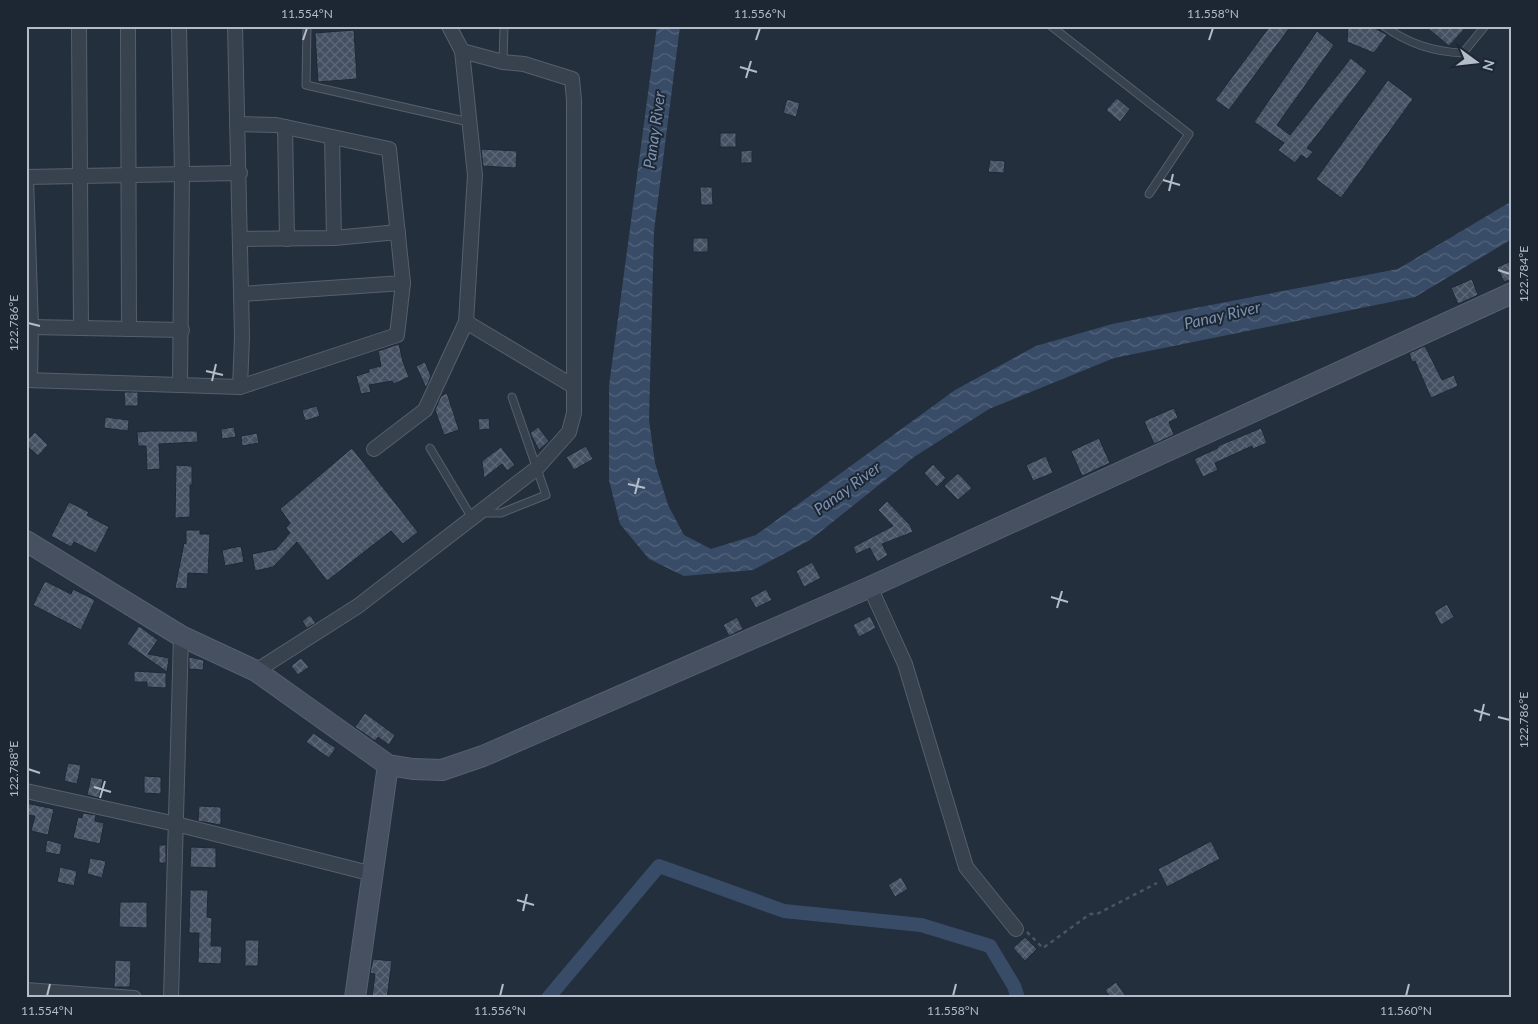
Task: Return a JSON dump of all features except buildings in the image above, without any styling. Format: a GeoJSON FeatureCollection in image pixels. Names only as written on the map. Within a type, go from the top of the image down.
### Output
{"type":"FeatureCollection","features":[{"type":"Feature","properties":{"kind":"street"},"geometry":{"type":"LineString","coordinates":[[80,26],[81,328]]}},
{"type":"Feature","properties":{"kind":"street"},"geometry":{"type":"LineString","coordinates":[[128,26],[130,175],[128,329]]}},
{"type":"Feature","properties":{"kind":"street"},"geometry":{"type":"LineString","coordinates":[[180,26],[182,173],[180,385]]}},
{"type":"Feature","properties":{"kind":"street"},"geometry":{"type":"LineString","coordinates":[[235,26],[240,173],[242,338],[240,387]]}},
{"type":"Feature","properties":{"kind":"street"},"geometry":{"type":"LineString","coordinates":[[374,449],[424,410],[466,322],[475,175],[462,51],[449,26]]}},
{"type":"Feature","properties":{"kind":"street"},"geometry":{"type":"LineString","coordinates":[[256,671],[358,606],[537,468],[570,432],[574,413],[574,100],[572,79],[524,64],[503,62],[462,51]]}},
{"type":"Feature","properties":{"kind":"street"},"geometry":{"type":"LineString","coordinates":[[237,124],[285,127],[389,149],[403,283],[397,335],[240,387],[28,380],[32,327],[26,178],[81,174],[240,173]]}},
{"type":"Feature","properties":{"kind":"street"},"geometry":{"type":"LineString","coordinates":[[285,127],[287,239]]}},
{"type":"Feature","properties":{"kind":"street"},"geometry":{"type":"LineString","coordinates":[[332,137],[334,238]]}},
{"type":"Feature","properties":{"kind":"street"},"geometry":{"type":"LineString","coordinates":[[240,239],[334,238],[398,232]]}},
{"type":"Feature","properties":{"kind":"street"},"geometry":{"type":"LineString","coordinates":[[241,294],[403,283]]}},
{"type":"Feature","properties":{"kind":"street"},"geometry":{"type":"LineString","coordinates":[[26,541],[180,636],[256,671],[388,765],[413,770],[442,770],[483,756],[870,586],[1512,293]]}},
{"type":"Feature","properties":{"kind":"street"},"geometry":{"type":"LineString","coordinates":[[466,322],[573,386]]}},
{"type":"Feature","properties":{"kind":"street"},"geometry":{"type":"LineString","coordinates":[[32,327],[182,330]]}},
{"type":"Feature","properties":{"kind":"street"},"geometry":{"type":"LineString","coordinates":[[870,586],[905,664],[966,867],[1016,929]]}},
{"type":"Feature","properties":{"kind":"street"},"geometry":{"type":"LineString","coordinates":[[171,998],[180,636]]}},
{"type":"Feature","properties":{"kind":"street"},"geometry":{"type":"LineString","coordinates":[[354,998],[388,765]]}},
{"type":"Feature","properties":{"kind":"street"},"geometry":{"type":"LineString","coordinates":[[26,791],[176,824],[373,874]]}},
{"type":"Feature","properties":{"kind":"street"},"geometry":{"type":"LineString","coordinates":[[26,990],[134,998]]}},
{"type":"Feature","properties":{"kind":"lane"},"geometry":{"type":"LineString","coordinates":[[307,26],[306,85],[470,122]]}},
{"type":"Feature","properties":{"kind":"lane"},"geometry":{"type":"LineString","coordinates":[[503,62],[504,26]]}},
{"type":"Feature","properties":{"kind":"lane"},"geometry":{"type":"LineString","coordinates":[[1051,26],[1189,134],[1149,194]]}},
{"type":"Feature","properties":{"kind":"lane"},"geometry":{"type":"LineString","coordinates":[[1384,26],[1396,35],[1441,52],[1463,53],[1485,26]]}},
{"type":"Feature","properties":{"kind":"lane"},"geometry":{"type":"LineString","coordinates":[[430,448],[475,515],[501,513],[546,495],[512,397]]}},
{"type":"Feature","properties":{"kind":"path"},"geometry":{"type":"LineString","coordinates":[[1016,929],[1031,934],[1043,948],[1090,914],[1097,914],[1157,884]]}},
{"type":"Feature","properties":{"kind":"water","name":"Panay River"},"geometry":{"type":"Polygon","coordinates":[[[657,26],[680,26],[654,231],[649,420],[655,463],[668,505],[684,535],[711,549],[756,535],[955,390],[1036,346],[1112,324],[1398,269],[1512,201],[1512,239],[1415,297],[1114,358],[989,409],[914,457],[810,540],[753,570],[684,576],[649,559],[620,524],[609,480],[609,386],[657,26]]]}},
{"type":"Feature","properties":{"kind":"waterway"},"geometry":{"type":"LineString","coordinates":[[548,998],[659,866],[784,911],[921,925],[990,946],[1014,986],[1018,998]]}}]}
